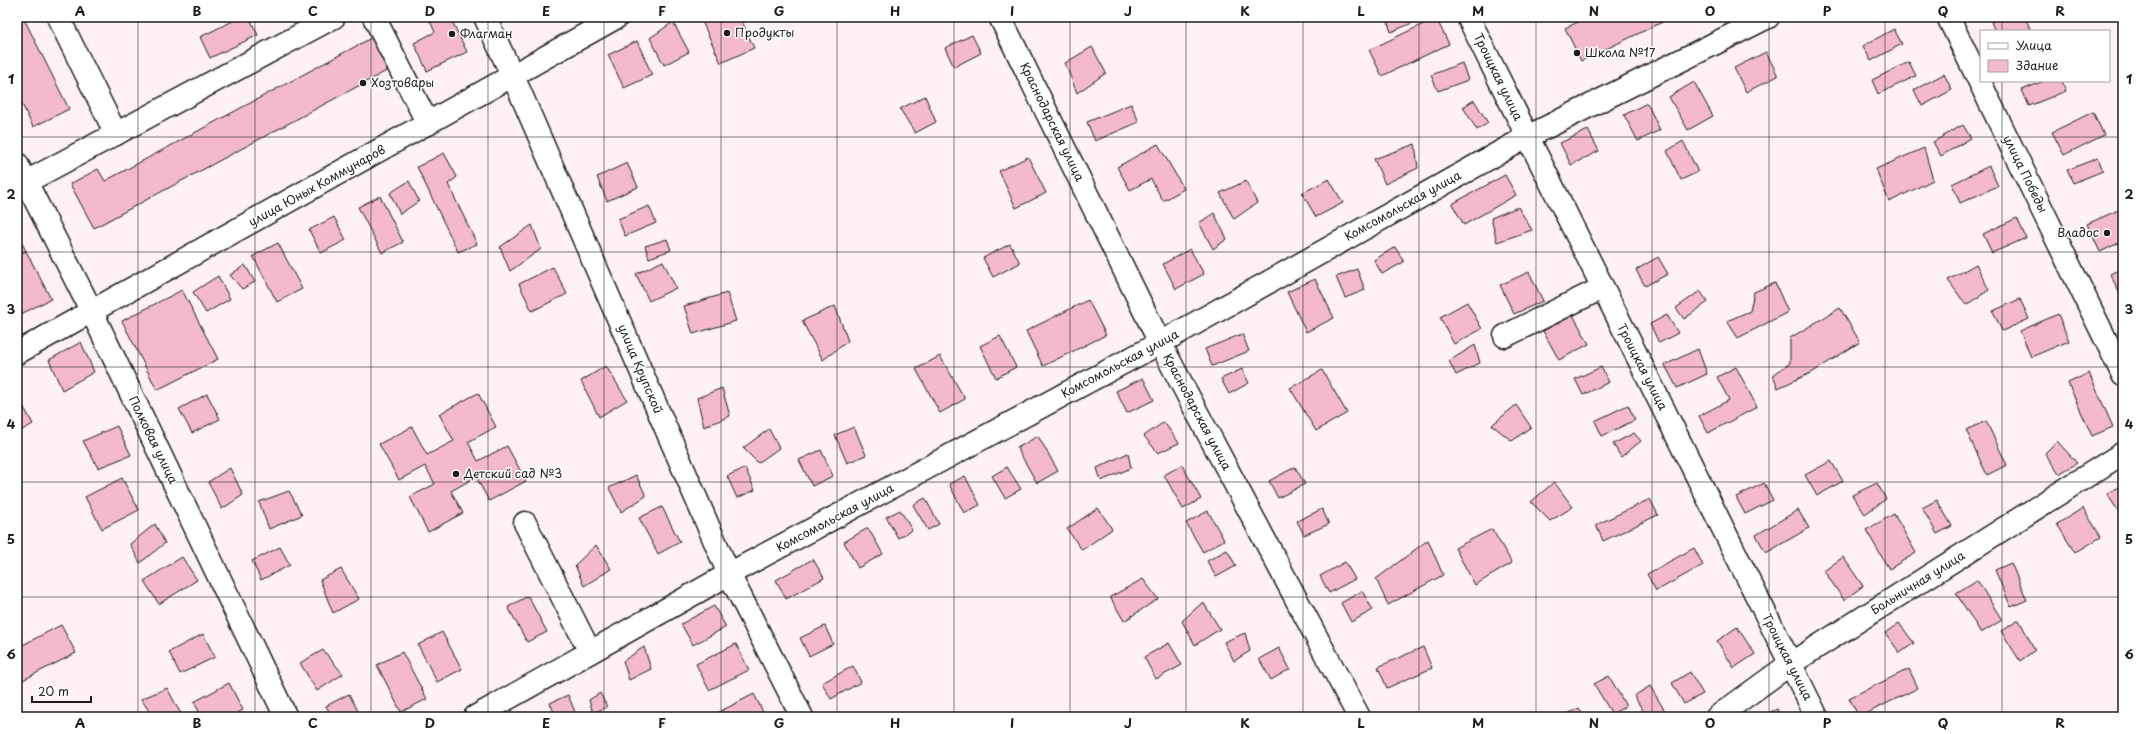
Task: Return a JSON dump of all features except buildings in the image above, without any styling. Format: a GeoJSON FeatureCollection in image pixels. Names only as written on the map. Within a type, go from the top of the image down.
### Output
{"type":"FeatureCollection","features":[{"type":"Feature","properties":{"kind":"street"},"geometry":{"type":"LineString","coordinates":[[58,17],[116,134]]}},
{"type":"Feature","properties":{"kind":"street"},"geometry":{"type":"LineString","coordinates":[[21,173],[116,134],[334,17]]}},
{"type":"Feature","properties":{"kind":"street"},"geometry":{"type":"LineString","coordinates":[[374,17],[428,124]]}},
{"type":"Feature","properties":{"kind":"street","name":"улица Крупской"},"geometry":{"type":"LineString","coordinates":[[485,17],[513,77],[730,574],[802,717]]}},
{"type":"Feature","properties":{"kind":"street","name":"улица Юных Коммунаров"},"geometry":{"type":"LineString","coordinates":[[17,353],[91,310],[513,77],[617,17]]}},
{"type":"Feature","properties":{"kind":"street","name":"Краснодарская улица"},"geometry":{"type":"LineString","coordinates":[[1000,17],[1160,343],[1359,717]]}},
{"type":"Feature","properties":{"kind":"street","name":"Троицкая улица"},"geometry":{"type":"LineString","coordinates":[[1468,17],[1817,717]]}},
{"type":"Feature","properties":{"kind":"street","name":"Комсомольская улица"},"geometry":{"type":"LineString","coordinates":[[475,717],[730,574],[1160,343],[1527,137],[1768,17]]}},
{"type":"Feature","properties":{"kind":"street","name":"улица Победы"},"geometry":{"type":"LineString","coordinates":[[1948,17],[2123,375]]}},
{"type":"Feature","properties":{"kind":"street","name":"Полковая улица"},"geometry":{"type":"LineString","coordinates":[[21,173],[91,310],[286,717]]}},
{"type":"Feature","properties":{"kind":"street"},"geometry":{"type":"LineString","coordinates":[[1505,336],[1602,288]]}},
{"type":"Feature","properties":{"kind":"street","name":"Больничная улица"},"geometry":{"type":"LineString","coordinates":[[1717,717],[1790,664],[2123,453]]}},
{"type":"Feature","properties":{"kind":"street"},"geometry":{"type":"LineString","coordinates":[[525,523],[590,652]]}},
{"type":"Feature","properties":{"kind":"place","name":"Продукты"},"geometry":{"type":"Point","coordinates":[727,33]}},
{"type":"Feature","properties":{"kind":"place","name":"Флагман"},"geometry":{"type":"Point","coordinates":[452,34]}},
{"type":"Feature","properties":{"kind":"place","name":"Школа №17"},"geometry":{"type":"Point","coordinates":[1577,53]}},
{"type":"Feature","properties":{"kind":"place","name":"Хозтовары"},"geometry":{"type":"Point","coordinates":[363,83]}},
{"type":"Feature","properties":{"kind":"place","name":"Владос"},"geometry":{"type":"Point","coordinates":[2107,233]}},
{"type":"Feature","properties":{"kind":"place","name":"Детский сад №3"},"geometry":{"type":"Point","coordinates":[456,474]}}]}
